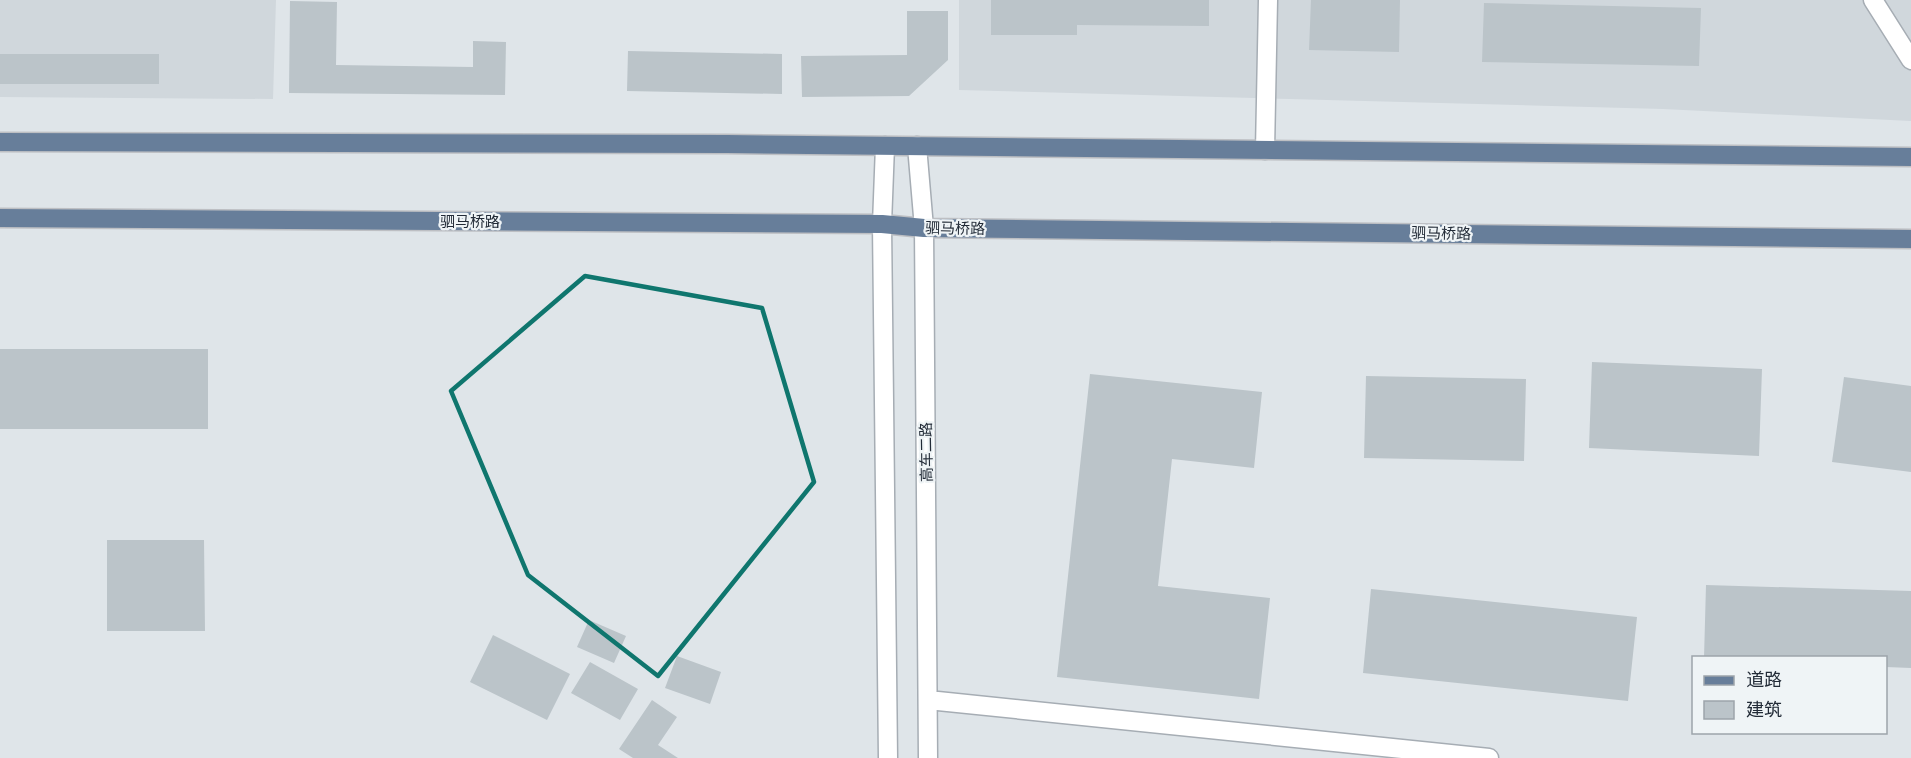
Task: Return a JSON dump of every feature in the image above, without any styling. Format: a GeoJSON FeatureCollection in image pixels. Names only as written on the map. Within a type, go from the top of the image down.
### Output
{"type":"FeatureCollection","features":[{"type":"Feature","properties":{"kind":"main road"},"geometry":{"type":"LineString","coordinates":[[0,142],[917,146],[1911,157]]}},
{"type":"Feature","properties":{"kind":"main road","name":"驷马桥路"},"geometry":{"type":"LineString","coordinates":[[0,218],[882,224],[924,228],[1911,239]]}},
{"type":"Feature","properties":{"kind":"street"},"geometry":{"type":"LineString","coordinates":[[1265,150],[1268,0]]}},
{"type":"Feature","properties":{"kind":"street"},"geometry":{"type":"LineString","coordinates":[[1874,0],[1911,60]]}},
{"type":"Feature","properties":{"kind":"street"},"geometry":{"type":"LineString","coordinates":[[885,146],[882,224],[888,758]]}},
{"type":"Feature","properties":{"kind":"street","name":"高车二路"},"geometry":{"type":"LineString","coordinates":[[917,146],[924,228],[928,758]]}},
{"type":"Feature","properties":{"kind":"street"},"geometry":{"type":"LineString","coordinates":[[928,700],[1490,758]]}},
{"type":"Feature","properties":{"kind":"highlighted area"},"geometry":{"type":"Polygon","coordinates":[[[585,276],[762,308],[814,482],[658,676],[528,575],[451,391],[585,276]]]}},
{"type":"Feature","properties":{"kind":"shaded area"},"geometry":{"type":"Polygon","coordinates":[[[0,0],[276,0],[273,99],[0,97],[0,0]]]}},
{"type":"Feature","properties":{"kind":"shaded area"},"geometry":{"type":"Polygon","coordinates":[[[959,0],[1911,0],[1911,121],[1663,109],[959,90],[959,0]]]}},
{"type":"Feature","properties":{"kind":"building"},"geometry":{"type":"Polygon","coordinates":[[[991,0],[1209,0],[1209,26],[1077,25],[1077,35],[991,35],[991,0]]]}},
{"type":"Feature","properties":{"kind":"building"},"geometry":{"type":"Polygon","coordinates":[[[1311,0],[1400,0],[1399,52],[1309,50],[1311,0]]]}},
{"type":"Feature","properties":{"kind":"building"},"geometry":{"type":"Polygon","coordinates":[[[290,1],[337,2],[336,65],[473,67],[473,41],[506,42],[505,95],[289,93],[290,1]]]}},
{"type":"Feature","properties":{"kind":"building"},"geometry":{"type":"Polygon","coordinates":[[[1484,3],[1701,8],[1699,66],[1482,62],[1484,3]]]}},
{"type":"Feature","properties":{"kind":"building"},"geometry":{"type":"Polygon","coordinates":[[[907,11],[948,11],[948,60],[909,96],[802,97],[801,56],[907,55],[907,11]]]}},
{"type":"Feature","properties":{"kind":"building"},"geometry":{"type":"Polygon","coordinates":[[[628,51],[782,54],[782,94],[627,91],[628,51]]]}},
{"type":"Feature","properties":{"kind":"building"},"geometry":{"type":"Polygon","coordinates":[[[0,54],[159,54],[159,84],[0,84],[0,54]]]}},
{"type":"Feature","properties":{"kind":"building"},"geometry":{"type":"Polygon","coordinates":[[[0,349],[208,349],[208,429],[0,429],[0,349]]]}},
{"type":"Feature","properties":{"kind":"building"},"geometry":{"type":"Polygon","coordinates":[[[1592,362],[1762,369],[1759,456],[1589,448],[1592,362]]]}},
{"type":"Feature","properties":{"kind":"building"},"geometry":{"type":"Polygon","coordinates":[[[1090,374],[1262,392],[1254,468],[1172,459],[1158,586],[1270,598],[1259,699],[1057,677],[1090,374]]]}},
{"type":"Feature","properties":{"kind":"building"},"geometry":{"type":"Polygon","coordinates":[[[1366,376],[1526,379],[1524,461],[1364,458],[1366,376]]]}},
{"type":"Feature","properties":{"kind":"building"},"geometry":{"type":"Polygon","coordinates":[[[1844,377],[1911,386],[1911,472],[1832,462],[1844,377]]]}},
{"type":"Feature","properties":{"kind":"building"},"geometry":{"type":"Polygon","coordinates":[[[107,540],[204,540],[205,631],[107,631],[107,540]]]}},
{"type":"Feature","properties":{"kind":"building"},"geometry":{"type":"Polygon","coordinates":[[[1706,585],[1911,591],[1911,668],[1887,667],[1887,656],[1704,656],[1706,585]]]}},
{"type":"Feature","properties":{"kind":"building"},"geometry":{"type":"Polygon","coordinates":[[[1371,589],[1637,617],[1628,701],[1363,673],[1371,589]]]}},
{"type":"Feature","properties":{"kind":"building"},"geometry":{"type":"Polygon","coordinates":[[[589,620],[626,636],[614,663],[577,647],[589,620]]]}},
{"type":"Feature","properties":{"kind":"building"},"geometry":{"type":"Polygon","coordinates":[[[493,635],[570,674],[547,720],[470,682],[493,635]]]}},
{"type":"Feature","properties":{"kind":"building"},"geometry":{"type":"Polygon","coordinates":[[[677,656],[721,672],[710,704],[665,688],[677,656]]]}},
{"type":"Feature","properties":{"kind":"building"},"geometry":{"type":"Polygon","coordinates":[[[590,662],[638,689],[620,720],[571,693],[590,662]]]}},
{"type":"Feature","properties":{"kind":"building"},"geometry":{"type":"Polygon","coordinates":[[[652,700],[677,717],[658,745],[678,758],[633,758],[619,749],[652,700]]]}}]}
